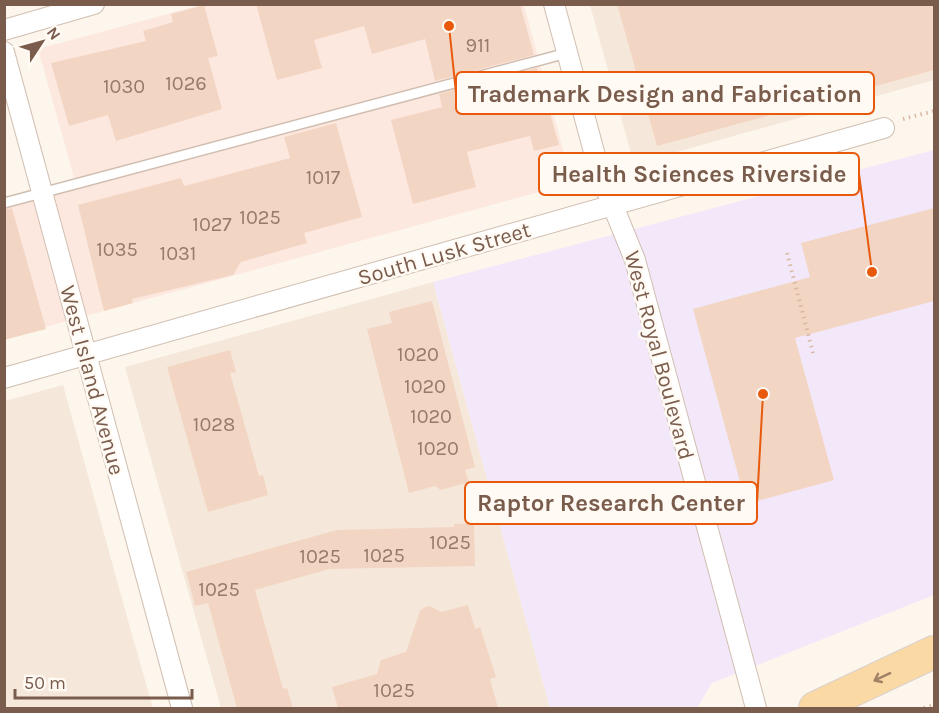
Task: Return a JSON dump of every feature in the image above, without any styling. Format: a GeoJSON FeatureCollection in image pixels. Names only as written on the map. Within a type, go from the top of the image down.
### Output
{"type":"FeatureCollection","features":[{"type":"Feature","properties":{"kind":"main road"},"geometry":{"type":"LineString","coordinates":[[815,708],[934,652]]}},
{"type":"Feature","properties":{"kind":"street"},"geometry":{"type":"LineString","coordinates":[[4,30],[94,4]]}},
{"type":"Feature","properties":{"kind":"street","name":"West Royal Boulevard"},"geometry":{"type":"LineString","coordinates":[[554,4],[600,174],[635,260],[756,708]]}},
{"type":"Feature","properties":{"kind":"street","name":"West Island Avenue"},"geometry":{"type":"LineString","coordinates":[[4,52],[182,708]]}},
{"type":"Feature","properties":{"kind":"street","name":"South Lusk Street"},"geometry":{"type":"LineString","coordinates":[[4,378],[884,128]]}},
{"type":"Feature","properties":{"kind":"lane"},"geometry":{"type":"LineString","coordinates":[[4,202],[567,53]]}},
{"type":"Feature","properties":{"kind":"path"},"geometry":{"type":"LineString","coordinates":[[884,128],[934,111]]}},
{"type":"Feature","properties":{"kind":"path"},"geometry":{"type":"LineString","coordinates":[[787,253],[813,353]]}},
{"type":"Feature","properties":{"kind":"path"},"geometry":{"type":"LineString","coordinates":[[924,708],[934,705]]}},
{"type":"Feature","properties":{"kind":"shaded area"},"geometry":{"type":"Polygon","coordinates":[[[201,5],[524,5],[572,183],[5,338],[5,208],[77,188],[38,49],[201,5]]]}},
{"type":"Feature","properties":{"kind":"shaded area"},"geometry":{"type":"Polygon","coordinates":[[[590,5],[934,5],[934,80],[634,164],[590,5]]]}},
{"type":"Feature","properties":{"kind":"shaded area"},"geometry":{"type":"Polygon","coordinates":[[[934,150],[934,595],[712,683],[697,708],[550,708],[433,282],[934,150]]]}},
{"type":"Feature","properties":{"kind":"shaded area"},"geometry":{"type":"Polygon","coordinates":[[[433,282],[550,708],[221,708],[125,367],[433,282]]]}},
{"type":"Feature","properties":{"kind":"shaded area"},"geometry":{"type":"Polygon","coordinates":[[[63,385],[153,708],[5,708],[5,401],[63,385]]]}},
{"type":"Feature","properties":{"kind":"building"},"geometry":{"type":"Polygon","coordinates":[[[256,4],[520,4],[534,55],[435,81],[425,39],[372,54],[364,26],[314,40],[322,68],[277,80],[256,4]]]}},
{"type":"Feature","properties":{"kind":"building"},"geometry":{"type":"Polygon","coordinates":[[[617,4],[934,4],[934,70],[657,146],[617,4]]]}},
{"type":"Feature","properties":{"kind":"building"},"geometry":{"type":"Polygon","coordinates":[[[204,5],[218,56],[208,58],[222,109],[116,141],[108,115],[69,126],[51,63],[146,41],[143,31],[173,22],[171,14],[204,5]]]}},
{"type":"Feature","properties":{"kind":"building"},"geometry":{"type":"Polygon","coordinates":[[[537,68],[559,145],[534,151],[530,136],[467,152],[476,187],[413,204],[391,120],[442,107],[439,94],[537,68]]]}},
{"type":"Feature","properties":{"kind":"building"},"geometry":{"type":"Polygon","coordinates":[[[336,123],[362,217],[304,233],[307,243],[241,262],[233,275],[132,299],[133,303],[104,311],[78,205],[181,178],[184,186],[290,158],[284,137],[336,123]]]}},
{"type":"Feature","properties":{"kind":"building"},"geometry":{"type":"Polygon","coordinates":[[[12,208],[46,329],[4,340],[4,210],[12,208]]]}},
{"type":"Feature","properties":{"kind":"building"},"geometry":{"type":"Polygon","coordinates":[[[934,208],[934,301],[795,338],[834,480],[746,504],[693,309],[810,277],[801,243],[934,208]]]}},
{"type":"Feature","properties":{"kind":"building"},"geometry":{"type":"Polygon","coordinates":[[[432,301],[475,467],[465,470],[469,482],[441,490],[435,486],[409,493],[367,329],[392,323],[389,312],[432,301]]]}},
{"type":"Feature","properties":{"kind":"building"},"geometry":{"type":"Polygon","coordinates":[[[230,350],[236,372],[230,373],[259,476],[263,475],[268,495],[208,512],[167,367],[230,350]]]}},
{"type":"Feature","properties":{"kind":"building"},"geometry":{"type":"Polygon","coordinates":[[[474,523],[475,566],[329,569],[255,590],[283,689],[287,688],[293,708],[237,708],[208,603],[195,606],[186,572],[337,530],[454,527],[454,524],[474,523]]]}},
{"type":"Feature","properties":{"kind":"building"},"geometry":{"type":"Polygon","coordinates":[[[468,605],[475,629],[480,627],[496,677],[490,679],[498,708],[338,708],[332,687],[377,674],[381,660],[406,652],[420,611],[425,607],[430,606],[441,612],[468,605]]]}},
{"type":"Feature","properties":{"kind":"place","name":"Trademark Design and Fabrication"},"geometry":{"type":"Point","coordinates":[449,26]}},
{"type":"Feature","properties":{"kind":"place","name":"Health Sciences Riverside"},"geometry":{"type":"Point","coordinates":[872,272]}},
{"type":"Feature","properties":{"kind":"place","name":"Raptor Research Center"},"geometry":{"type":"Point","coordinates":[763,394]}}]}
